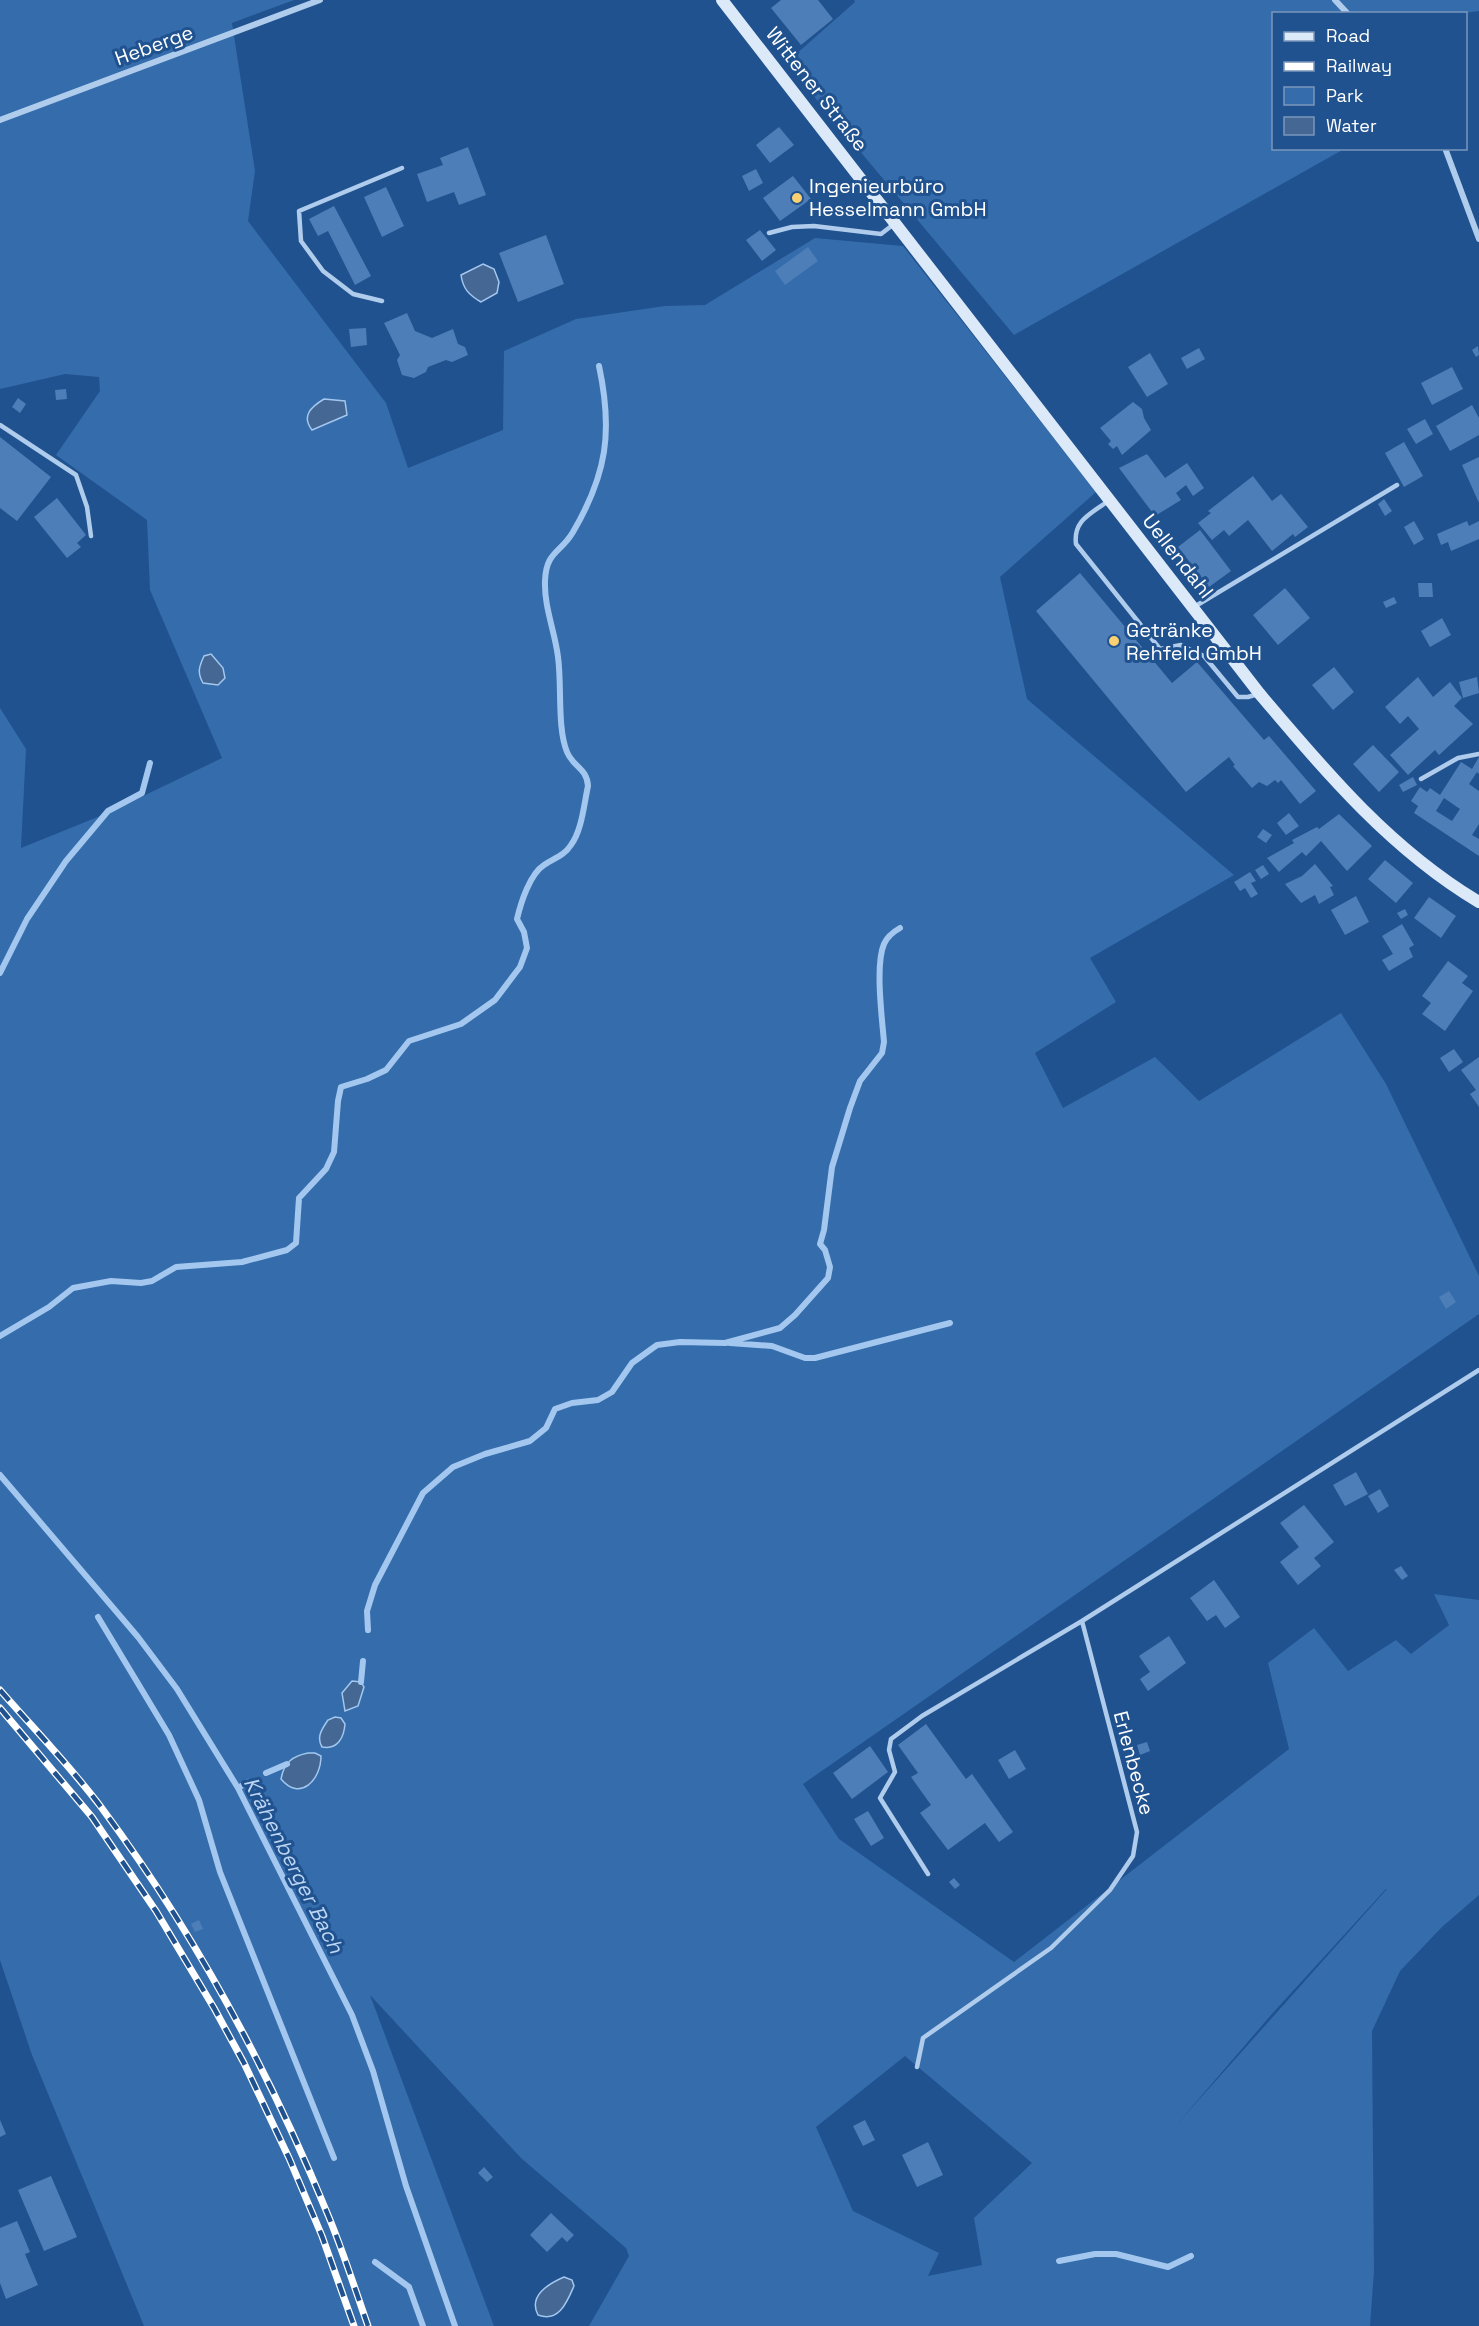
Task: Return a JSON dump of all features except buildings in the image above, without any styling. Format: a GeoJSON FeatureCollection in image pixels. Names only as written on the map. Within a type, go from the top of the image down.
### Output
{"type":"FeatureCollection","features":[{"type":"Feature","properties":{"kind":"main road","name":"Wittener Straße"},"geometry":{"type":"LineString","coordinates":[[722,0],[990,344]]}},
{"type":"Feature","properties":{"kind":"main road","name":"Uellendahl"},"geometry":{"type":"LineString","coordinates":[[990,344],[1259,693],[1329,776],[1376,825],[1424,866],[1479,902]]}},
{"type":"Feature","properties":{"kind":"street","name":"Heberge"},"geometry":{"type":"LineString","coordinates":[[0,120],[320,0]]}},
{"type":"Feature","properties":{"kind":"street"},"geometry":{"type":"LineString","coordinates":[[1335,0],[1345,12]]}},
{"type":"Feature","properties":{"kind":"street"},"geometry":{"type":"LineString","coordinates":[[1446,150],[1479,239]]}},
{"type":"Feature","properties":{"kind":"lane"},"geometry":{"type":"LineString","coordinates":[[382,301],[353,294],[323,271],[301,242],[299,211],[402,168]]}},
{"type":"Feature","properties":{"kind":"lane"},"geometry":{"type":"LineString","coordinates":[[769,233],[792,226],[814,226],[881,234],[896,223]]}},
{"type":"Feature","properties":{"kind":"lane"},"geometry":{"type":"LineString","coordinates":[[0,425],[76,475],[87,507],[91,536]]}},
{"type":"Feature","properties":{"kind":"lane"},"geometry":{"type":"LineString","coordinates":[[1194,607],[1397,485]]}},
{"type":"Feature","properties":{"kind":"lane"},"geometry":{"type":"LineString","coordinates":[[1110,500],[1080,522],[1075,533],[1076,544],[1160,649],[1181,645],[1204,656],[1238,697],[1248,697],[1259,693]]}},
{"type":"Feature","properties":{"kind":"lane"},"geometry":{"type":"LineString","coordinates":[[1421,779],[1458,758],[1479,754]]}},
{"type":"Feature","properties":{"kind":"lane"},"geometry":{"type":"LineString","coordinates":[[928,1874],[880,1798],[895,1772],[889,1750],[891,1739],[922,1716],[1082,1621],[1479,1370]]}},
{"type":"Feature","properties":{"kind":"lane","name":"Erlenbecke"},"geometry":{"type":"LineString","coordinates":[[917,2067],[923,2038],[1051,1948],[1110,1890],[1133,1856],[1137,1832],[1082,1621]]}},
{"type":"Feature","properties":{"kind":"green space"},"geometry":{"type":"Polygon","coordinates":[[[0,0],[294,0],[232,23],[255,171],[248,221],[386,403],[408,468],[503,430],[504,351],[576,319],[665,306],[705,305],[815,238],[903,246],[1096,492],[1000,577],[1027,699],[1234,875],[1090,958],[1116,1002],[1035,1053],[1063,1108],[1155,1057],[1199,1101],[1341,1013],[1386,1084],[1479,1276],[1479,1314],[803,1784],[839,1839],[1014,1962],[1289,1749],[1268,1663],[1314,1628],[1348,1671],[1396,1640],[1411,1654],[1449,1625],[1434,1594],[1479,1600],[1479,1895],[1442,1927],[1400,1971],[1372,2031],[1374,2271],[1370,2326],[589,2326],[629,2256],[626,2248],[521,2158],[370,1995],[494,2326],[144,2326],[32,2055],[0,1960],[0,708],[26,749],[21,848],[110,812],[222,758],[150,590],[147,520],[56,455],[100,391],[99,377],[65,374],[0,389],[0,0]],[[1387,1889],[1271,2015],[1179,2122],[1387,1889]],[[905,2056],[816,2127],[853,2211],[939,2253],[928,2276],[982,2265],[974,2218],[1032,2163],[905,2056]]]}},
{"type":"Feature","properties":{"kind":"green space"},"geometry":{"type":"Polygon","coordinates":[[[854,0],[1479,0],[1479,11],[1272,12],[1272,150],[1342,150],[1014,335],[786,63],[855,2],[854,0]]]}},
{"type":"Feature","properties":{"kind":"water"},"geometry":{"type":"Polygon","coordinates":[[[483,264],[494,269],[499,282],[497,293],[481,302],[467,291],[461,275],[483,264]]]}},
{"type":"Feature","properties":{"kind":"water"},"geometry":{"type":"Polygon","coordinates":[[[324,399],[345,401],[347,415],[312,430],[307,420],[309,412],[324,399]]]}},
{"type":"Feature","properties":{"kind":"water"},"geometry":{"type":"Polygon","coordinates":[[[211,654],[223,668],[225,678],[218,685],[203,683],[199,673],[204,656],[211,654]]]}},
{"type":"Feature","properties":{"kind":"water"},"geometry":{"type":"Polygon","coordinates":[[[352,1681],[361,1682],[364,1687],[358,1706],[345,1711],[342,1693],[352,1681]]]}},
{"type":"Feature","properties":{"kind":"water"},"geometry":{"type":"Polygon","coordinates":[[[335,1717],[341,1718],[345,1724],[342,1738],[332,1747],[322,1747],[320,1736],[322,1730],[328,1720],[335,1717]]]}},
{"type":"Feature","properties":{"kind":"water"},"geometry":{"type":"Polygon","coordinates":[[[308,1753],[321,1756],[320,1765],[313,1780],[302,1788],[288,1786],[281,1779],[284,1768],[294,1758],[308,1753]]]}},
{"type":"Feature","properties":{"kind":"water"},"geometry":{"type":"Polygon","coordinates":[[[564,2277],[572,2280],[574,2286],[561,2310],[552,2316],[538,2315],[536,2302],[538,2296],[546,2287],[564,2277]]]}},
{"type":"Feature","properties":{"kind":"waterway"},"geometry":{"type":"LineString","coordinates":[[0,1336],[49,1307],[73,1288],[111,1281],[141,1283],[152,1281],[176,1267],[242,1262],[287,1250],[296,1243],[299,1198],[326,1169],[334,1152],[341,1087],[386,1070],[409,1041],[461,1024],[495,1000],[520,967],[527,948],[524,932],[517,919],[524,897],[539,869],[565,852],[575,839],[588,786],[585,775],[570,757],[564,742],[557,648],[546,600],[545,581],[548,564],[573,532],[600,471],[604,452],[606,411],[599,366]]}},
{"type":"Feature","properties":{"kind":"waterway"},"geometry":{"type":"LineString","coordinates":[[0,973],[27,919],[66,861],[108,811],[142,793],[150,763]]}},
{"type":"Feature","properties":{"kind":"waterway"},"geometry":{"type":"LineString","coordinates":[[368,1630],[367,1611],[375,1585],[423,1493],[453,1467],[485,1454],[530,1441],[546,1428],[555,1409],[572,1403],[598,1400],[612,1392],[632,1363],[657,1345],[680,1342],[725,1343],[780,1328],[795,1315],[828,1278],[830,1267],[825,1250],[820,1244],[832,1167],[860,1081],[882,1053],[884,1042],[880,992],[881,953],[887,939],[900,928]]}},
{"type":"Feature","properties":{"kind":"waterway"},"geometry":{"type":"LineString","coordinates":[[730,1343],[772,1346],[805,1358],[815,1358],[950,1323]]}},
{"type":"Feature","properties":{"kind":"waterway","name":"Krähenberger Bach"},"geometry":{"type":"LineString","coordinates":[[0,1475],[138,1637],[177,1689],[238,1788],[352,2015],[373,2071],[406,2186],[455,2326]]}},
{"type":"Feature","properties":{"kind":"waterway","name":"Krähenberger Bach"},"geometry":{"type":"LineString","coordinates":[[98,1617],[169,1735],[199,1800],[220,1872],[334,2158]]}},
{"type":"Feature","properties":{"kind":"waterway"},"geometry":{"type":"LineString","coordinates":[[361,1682],[363,1661]]}},
{"type":"Feature","properties":{"kind":"waterway"},"geometry":{"type":"LineString","coordinates":[[266,1773],[287,1764]]}},
{"type":"Feature","properties":{"kind":"waterway"},"geometry":{"type":"LineString","coordinates":[[238,1788],[248,1782]]}},
{"type":"Feature","properties":{"kind":"waterway"},"geometry":{"type":"LineString","coordinates":[[1059,2261],[1095,2254],[1116,2254],[1168,2267],[1191,2256]]}},
{"type":"Feature","properties":{"kind":"waterway","name":"Krähenberger Bach"},"geometry":{"type":"LineString","coordinates":[[375,2262],[409,2287],[423,2326]]}},
{"type":"Feature","properties":{"kind":"railway"},"geometry":{"type":"LineString","coordinates":[[0,1690],[101,1807],[167,1903],[198,1953],[281,2108],[339,2242],[368,2326]]}},
{"type":"Feature","properties":{"kind":"railway"},"geometry":{"type":"LineString","coordinates":[[0,1708],[92,1817],[156,1911],[214,2008],[244,2063],[289,2158],[322,2236],[354,2326]]}},
{"type":"Feature","properties":{"kind":"place","name":"Ingenieurbüro Hesselmann GmbH"},"geometry":{"type":"Point","coordinates":[797,198]}},
{"type":"Feature","properties":{"kind":"place","name":"Getränke Rehfeld GmbH"},"geometry":{"type":"Point","coordinates":[1114,641]}}]}
